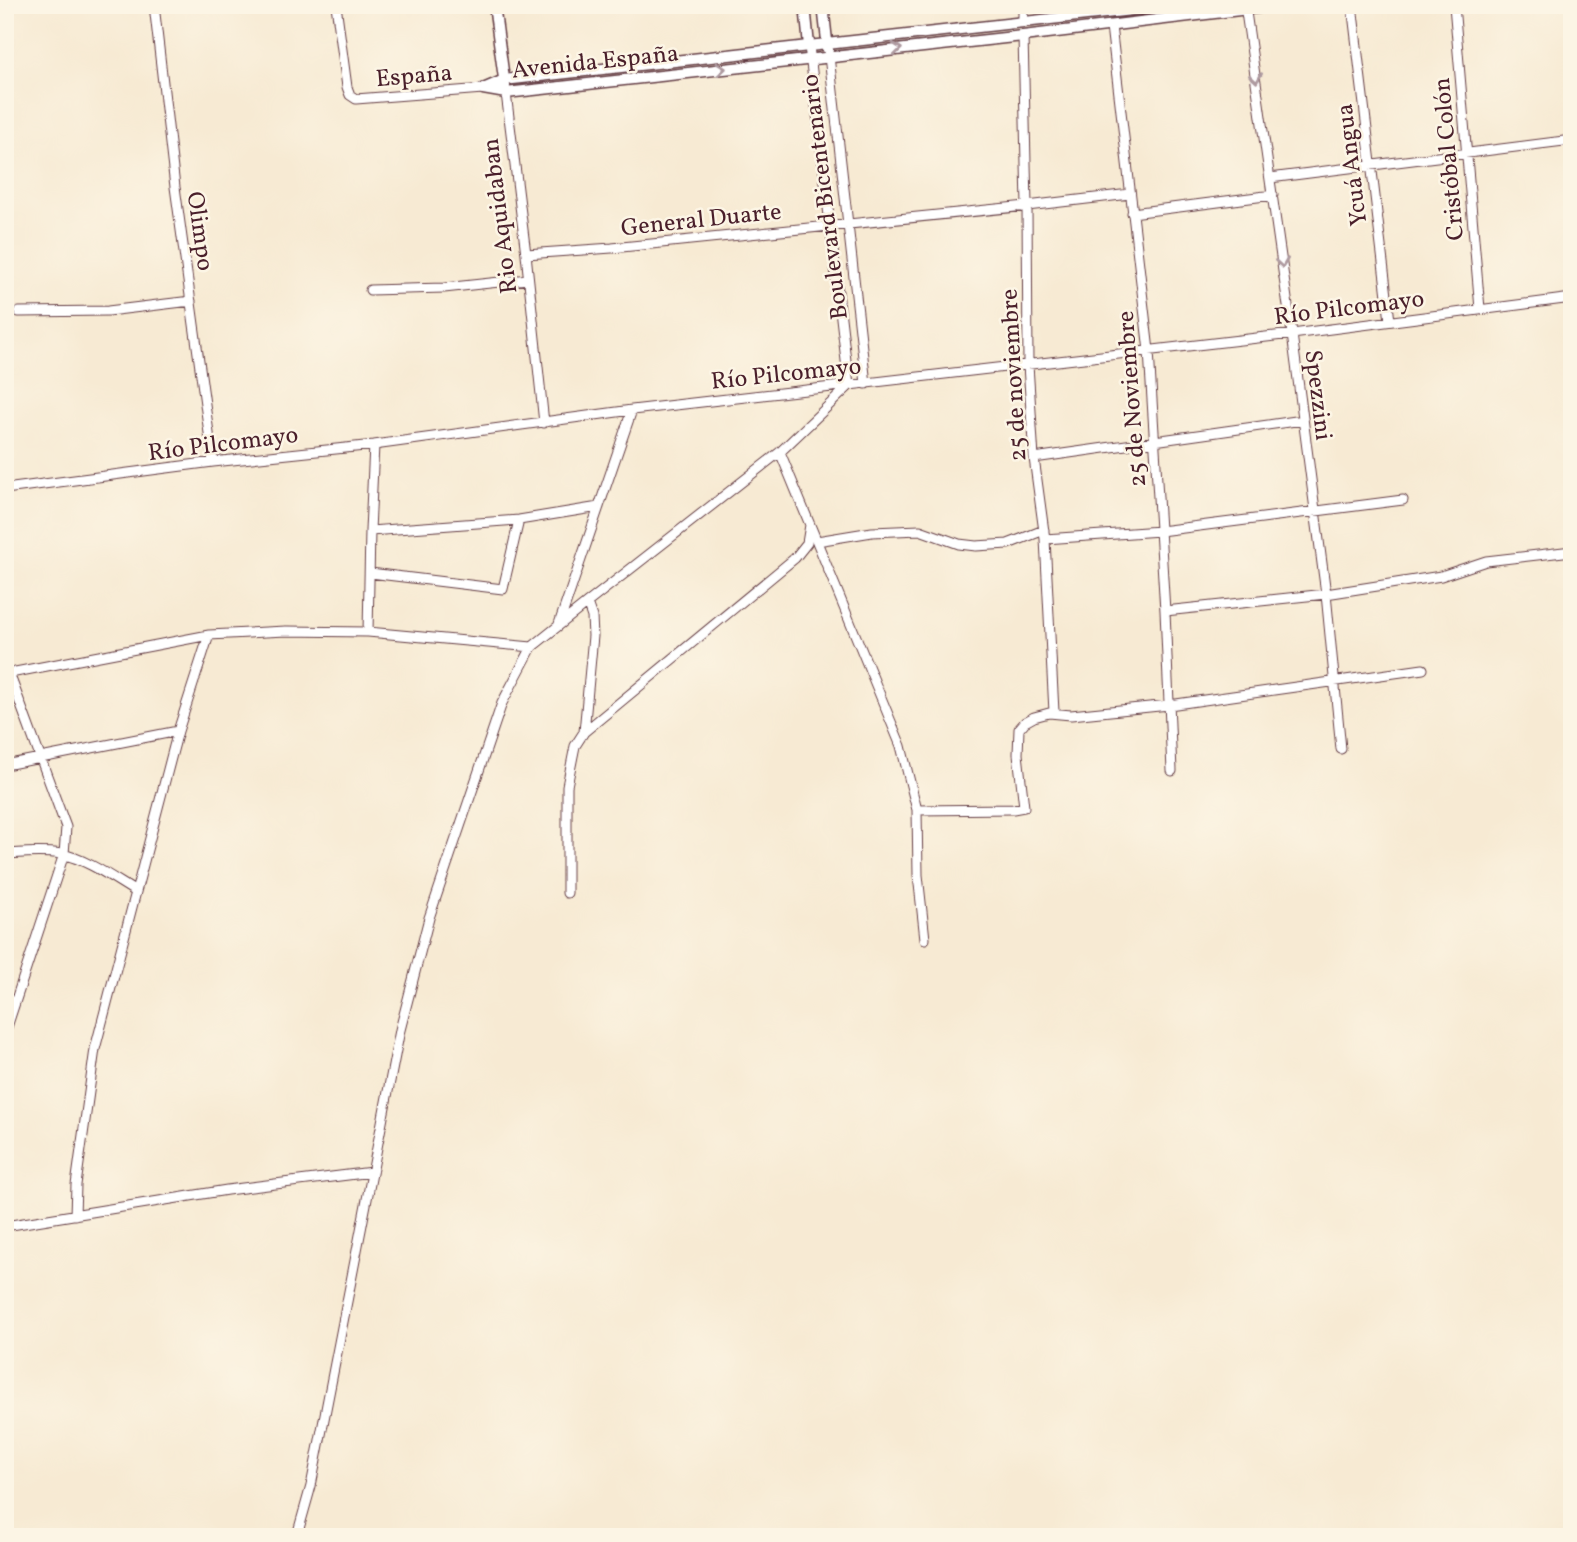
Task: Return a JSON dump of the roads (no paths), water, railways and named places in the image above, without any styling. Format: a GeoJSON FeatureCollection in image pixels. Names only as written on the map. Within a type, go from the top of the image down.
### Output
{"type":"FeatureCollection","features":[{"type":"Feature","properties":{"kind":"street","name":"Olimpo"},"geometry":{"type":"LineString","coordinates":[[154,5],[213,463]]}},
{"type":"Feature","properties":{"kind":"street","name":"España"},"geometry":{"type":"LineString","coordinates":[[336,5],[347,87],[356,99],[483,89]]}},
{"type":"Feature","properties":{"kind":"street","name":"Rio Aquidaban"},"geometry":{"type":"LineString","coordinates":[[494,5],[526,254],[544,423]]}},
{"type":"Feature","properties":{"kind":"street","name":"Boulevard Bicentenario"},"geometry":{"type":"LineString","coordinates":[[805,5],[849,386]]}},
{"type":"Feature","properties":{"kind":"street","name":"Boulevard Bicentenario"},"geometry":{"type":"LineString","coordinates":[[823,5],[866,384]]}},
{"type":"Feature","properties":{"kind":"street"},"geometry":{"type":"LineString","coordinates":[[1023,5],[1023,22]]}},
{"type":"Feature","properties":{"kind":"street","name":"Avenida España"},"geometry":{"type":"LineString","coordinates":[[483,89],[504,80],[1177,5]]}},
{"type":"Feature","properties":{"kind":"street","name":"Avenida España"},"geometry":{"type":"LineString","coordinates":[[483,89],[506,93],[1282,5]]}},
{"type":"Feature","properties":{"kind":"street","name":"Ycuá Angua"},"geometry":{"type":"LineString","coordinates":[[1352,5],[1390,321]]}},
{"type":"Feature","properties":{"kind":"street","name":"Cristóbal Colón"},"geometry":{"type":"LineString","coordinates":[[1454,5],[1480,309]]}},
{"type":"Feature","properties":{"kind":"street","name":"Spezzini"},"geometry":{"type":"LineString","coordinates":[[1246,8],[1326,594],[1341,749]]}},
{"type":"Feature","properties":{"kind":"street","name":"25 de Noviembre"},"geometry":{"type":"LineString","coordinates":[[1111,26],[1149,351],[1172,771]]}},
{"type":"Feature","properties":{"kind":"street","name":"25 de noviembre"},"geometry":{"type":"LineString","coordinates":[[1023,36],[1028,365],[1034,458],[1045,535],[1054,712]]}},
{"type":"Feature","properties":{"kind":"street"},"geometry":{"type":"LineString","coordinates":[[1270,178],[1572,140]]}},
{"type":"Feature","properties":{"kind":"street","name":"General Duarte"},"geometry":{"type":"LineString","coordinates":[[526,254],[1130,194]]}},
{"type":"Feature","properties":{"kind":"street"},"geometry":{"type":"LineString","coordinates":[[1132,213],[1273,195]]}},
{"type":"Feature","properties":{"kind":"street"},"geometry":{"type":"LineString","coordinates":[[370,290],[444,288],[528,279]]}},
{"type":"Feature","properties":{"kind":"street","name":"Río Pilcomayo"},"geometry":{"type":"LineString","coordinates":[[5,489],[632,410],[1292,334],[1572,298]]}},
{"type":"Feature","properties":{"kind":"street"},"geometry":{"type":"LineString","coordinates":[[19,312],[108,311],[191,301]]}},
{"type":"Feature","properties":{"kind":"street"},"geometry":{"type":"LineString","coordinates":[[293,1537],[298,1532],[311,1486],[400,1030],[429,918],[502,703],[532,648],[780,452],[849,386]]}},
{"type":"Feature","properties":{"kind":"street"},"geometry":{"type":"LineString","coordinates":[[559,626],[632,410]]}},
{"type":"Feature","properties":{"kind":"street"},"geometry":{"type":"LineString","coordinates":[[1034,458],[1303,420]]}},
{"type":"Feature","properties":{"kind":"street"},"geometry":{"type":"LineString","coordinates":[[368,632],[374,444]]}},
{"type":"Feature","properties":{"kind":"street"},"geometry":{"type":"LineString","coordinates":[[780,452],[901,746],[917,810],[918,874],[925,939]]}},
{"type":"Feature","properties":{"kind":"street"},"geometry":{"type":"LineString","coordinates":[[817,541],[872,532],[920,530],[976,547],[1008,544],[1045,535],[1160,531],[1403,500]]}},
{"type":"Feature","properties":{"kind":"street"},"geometry":{"type":"LineString","coordinates":[[370,531],[519,520],[599,507]]}},
{"type":"Feature","properties":{"kind":"street"},"geometry":{"type":"LineString","coordinates":[[370,573],[503,589],[519,520]]}},
{"type":"Feature","properties":{"kind":"street"},"geometry":{"type":"LineString","coordinates":[[567,893],[566,786],[575,746],[584,732],[795,558],[807,543],[810,525]]}},
{"type":"Feature","properties":{"kind":"street"},"geometry":{"type":"LineString","coordinates":[[1165,611],[1326,594],[1441,576],[1486,561],[1572,551]]}},
{"type":"Feature","properties":{"kind":"street"},"geometry":{"type":"LineString","coordinates":[[584,732],[593,636],[592,617],[587,603]]}},
{"type":"Feature","properties":{"kind":"street"},"geometry":{"type":"LineString","coordinates":[[5,1032],[64,854],[66,827],[7,674],[209,635],[286,631],[368,632],[532,648]]}},
{"type":"Feature","properties":{"kind":"street"},"geometry":{"type":"LineString","coordinates":[[75,1215],[76,1185],[95,1049],[178,731],[209,635]]}},
{"type":"Feature","properties":{"kind":"street"},"geometry":{"type":"LineString","coordinates":[[917,810],[1024,807],[1018,754],[1019,729],[1034,717],[1054,712],[1071,715],[1169,705],[1423,668]]}},
{"type":"Feature","properties":{"kind":"street"},"geometry":{"type":"LineString","coordinates":[[5,765],[178,731]]}},
{"type":"Feature","properties":{"kind":"street"},"geometry":{"type":"LineString","coordinates":[[5,854],[64,854],[95,867],[136,892]]}},
{"type":"Feature","properties":{"kind":"street"},"geometry":{"type":"LineString","coordinates":[[5,1226],[227,1190],[372,1172]]}}]}
